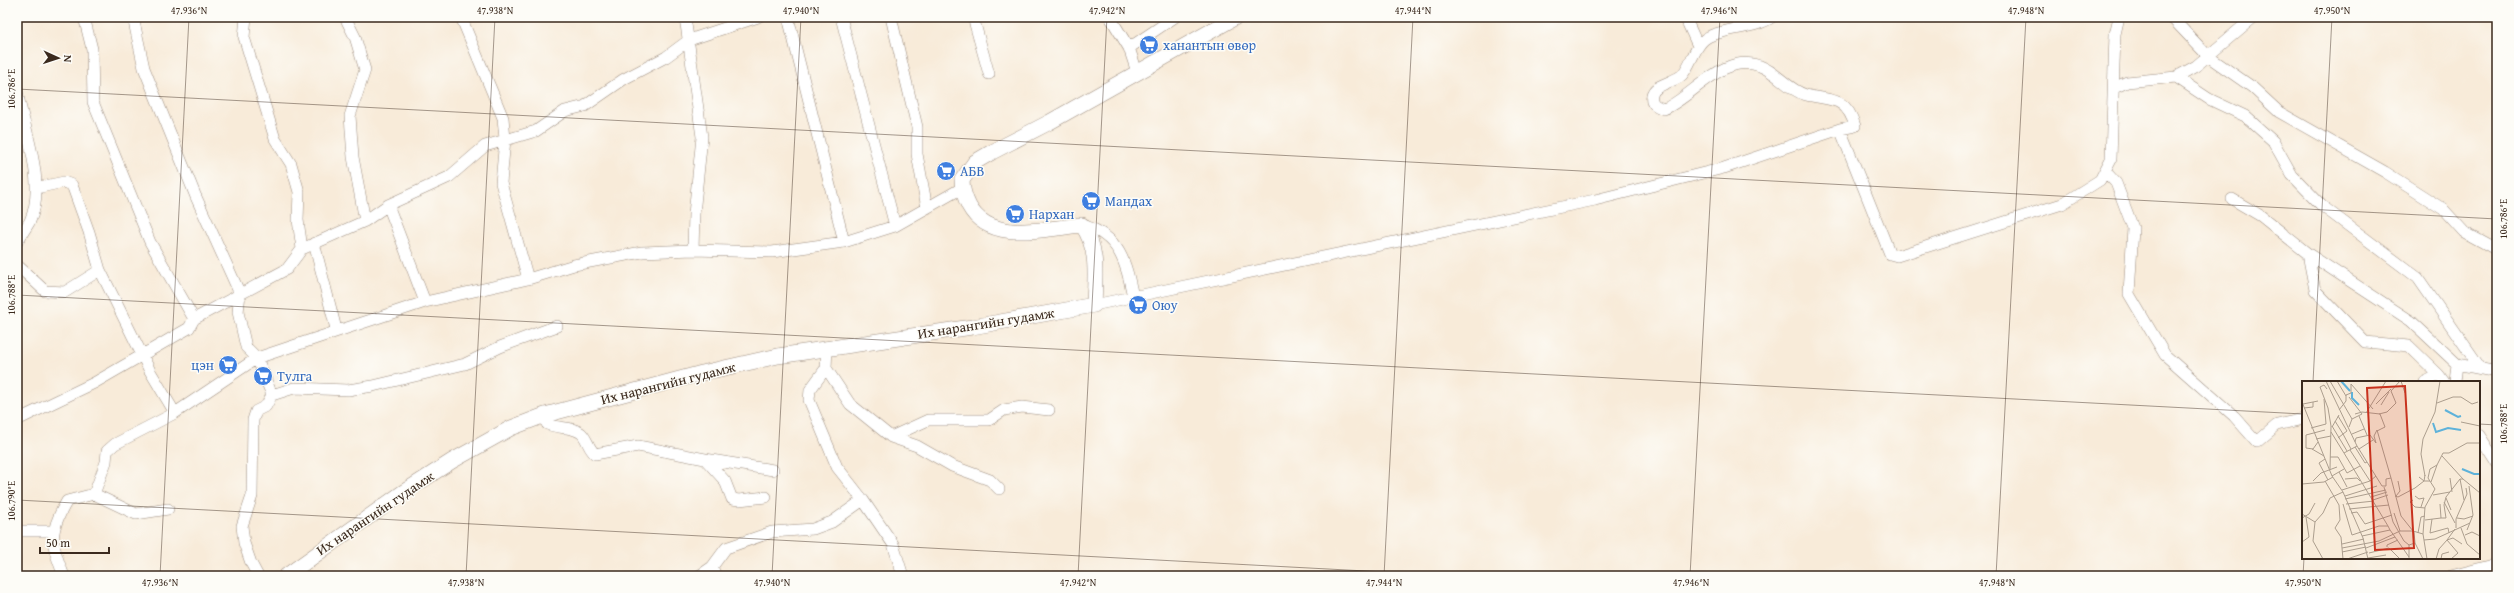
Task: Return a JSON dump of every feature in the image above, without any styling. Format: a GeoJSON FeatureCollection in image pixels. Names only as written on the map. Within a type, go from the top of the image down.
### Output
{"type":"FeatureCollection","features":[{"type":"Feature","properties":{"kind":"main road"},"geometry":{"type":"LineString","coordinates":[[1094,305],[1095,262],[1090,235],[1082,225],[1012,231],[996,229],[976,217],[962,188],[962,180],[974,162],[1236,17]]}},
{"type":"Feature","properties":{"kind":"main road","name":"Их нарангийн гудамж"},"geometry":{"type":"LineString","coordinates":[[286,576],[402,493],[452,461],[511,428],[545,415],[702,373],[827,347],[972,327],[1094,305]]}},
{"type":"Feature","properties":{"kind":"street"},"geometry":{"type":"LineString","coordinates":[[84,17],[92,49],[93,102],[150,242],[194,319]]}},
{"type":"Feature","properties":{"kind":"street"},"geometry":{"type":"LineString","coordinates":[[133,17],[144,68],[196,197],[240,294],[238,312],[246,347],[257,358],[272,395]]}},
{"type":"Feature","properties":{"kind":"street"},"geometry":{"type":"LineString","coordinates":[[246,17],[244,37],[275,139],[291,164],[299,192],[298,220],[302,249]]}},
{"type":"Feature","properties":{"kind":"street"},"geometry":{"type":"LineString","coordinates":[[345,17],[355,37],[365,70],[350,116],[353,156],[365,221]]}},
{"type":"Feature","properties":{"kind":"street"},"geometry":{"type":"LineString","coordinates":[[461,17],[503,118],[505,139],[501,183],[528,279]]}},
{"type":"Feature","properties":{"kind":"street"},"geometry":{"type":"LineString","coordinates":[[685,17],[702,137],[694,214],[693,250]]}},
{"type":"Feature","properties":{"kind":"street"},"geometry":{"type":"LineString","coordinates":[[17,420],[94,383],[188,328],[194,319],[287,269],[302,249],[365,221],[388,205],[449,177],[485,146],[536,131],[565,111],[584,106],[624,79],[666,57],[689,40],[757,17]]}},
{"type":"Feature","properties":{"kind":"street"},"geometry":{"type":"LineString","coordinates":[[788,17],[844,242]]}},
{"type":"Feature","properties":{"kind":"street"},"geometry":{"type":"LineString","coordinates":[[841,17],[895,226]]}},
{"type":"Feature","properties":{"kind":"street"},"geometry":{"type":"LineString","coordinates":[[891,17],[917,127],[917,154],[927,208]]}},
{"type":"Feature","properties":{"kind":"street"},"geometry":{"type":"LineString","coordinates":[[974,17],[989,74]]}},
{"type":"Feature","properties":{"kind":"street"},"geometry":{"type":"LineString","coordinates":[[1110,17],[1129,48],[1137,72]]}},
{"type":"Feature","properties":{"kind":"street"},"geometry":{"type":"LineString","coordinates":[[1129,48],[1175,17]]}},
{"type":"Feature","properties":{"kind":"street"},"geometry":{"type":"LineString","coordinates":[[1685,17],[1698,46]]}},
{"type":"Feature","properties":{"kind":"street"},"geometry":{"type":"LineString","coordinates":[[1094,305],[1595,200],[1724,168],[1840,129],[1855,126],[1850,112],[1843,104],[1794,90],[1760,66],[1732,66],[1720,71],[1664,110],[1656,107],[1652,102],[1652,95],[1655,89],[1678,79],[1688,67],[1698,46],[1708,36],[1772,17]]}},
{"type":"Feature","properties":{"kind":"street"},"geometry":{"type":"LineString","coordinates":[[1840,129],[1886,249],[1890,254],[1897,256],[2062,204],[2100,180],[2111,158],[2115,34],[2119,17]]}},
{"type":"Feature","properties":{"kind":"street"},"geometry":{"type":"LineString","coordinates":[[2171,17],[2209,57],[2252,88],[2279,112],[2385,172],[2443,209],[2464,232],[2497,250]]}},
{"type":"Feature","properties":{"kind":"street"},"geometry":{"type":"LineString","coordinates":[[2114,88],[2127,82],[2176,77],[2209,57],[2254,17]]}},
{"type":"Feature","properties":{"kind":"street"},"geometry":{"type":"LineString","coordinates":[[2176,77],[2209,99],[2244,116],[2273,141],[2292,175],[2322,206],[2367,242],[2418,278],[2481,369]]}},
{"type":"Feature","properties":{"kind":"street"},"geometry":{"type":"LineString","coordinates":[[17,91],[35,165],[36,188],[30,220],[17,242]]}},
{"type":"Feature","properties":{"kind":"street"},"geometry":{"type":"LineString","coordinates":[[2104,171],[2116,183],[2133,228],[2129,294],[2165,354],[2234,416],[2257,442],[2277,425],[2302,419]]}},
{"type":"Feature","properties":{"kind":"street"},"geometry":{"type":"LineString","coordinates":[[36,188],[64,182],[72,185],[89,232],[100,270],[143,355],[175,413]]}},
{"type":"Feature","properties":{"kind":"street"},"geometry":{"type":"LineString","coordinates":[[94,494],[106,462],[107,451],[115,444],[175,413],[257,358],[336,329],[425,302],[528,279],[574,265],[642,252],[693,250],[772,252],[844,242],[895,226],[962,188]]}},
{"type":"Feature","properties":{"kind":"street"},"geometry":{"type":"LineString","coordinates":[[2232,199],[2261,216],[2308,254],[2411,321],[2457,364],[2497,372]]}},
{"type":"Feature","properties":{"kind":"street"},"geometry":{"type":"LineString","coordinates":[[388,205],[425,302]]}},
{"type":"Feature","properties":{"kind":"street"},"geometry":{"type":"LineString","coordinates":[[1082,225],[1098,230],[1123,257],[1133,297]]}},
{"type":"Feature","properties":{"kind":"street"},"geometry":{"type":"LineString","coordinates":[[314,243],[336,329]]}},
{"type":"Feature","properties":{"kind":"street"},"geometry":{"type":"LineString","coordinates":[[2308,254],[2315,290],[2365,342],[2408,346],[2441,378]]}},
{"type":"Feature","properties":{"kind":"street"},"geometry":{"type":"LineString","coordinates":[[17,265],[45,291],[65,292],[100,270]]}},
{"type":"Feature","properties":{"kind":"street"},"geometry":{"type":"LineString","coordinates":[[258,576],[251,563],[244,543],[242,526],[252,496],[253,420],[256,411],[266,406],[272,395],[294,388],[348,390],[373,386],[465,364],[506,345],[557,326]]}},
{"type":"Feature","properties":{"kind":"street"},"geometry":{"type":"LineString","coordinates":[[827,347],[826,368],[810,390],[809,400],[837,467],[863,500],[892,544],[903,576]]}},
{"type":"Feature","properties":{"kind":"street"},"geometry":{"type":"LineString","coordinates":[[2455,381],[2457,364]]}},
{"type":"Feature","properties":{"kind":"street"},"geometry":{"type":"LineString","coordinates":[[826,368],[850,404],[891,437],[917,446],[952,466],[990,480],[999,489]]}},
{"type":"Feature","properties":{"kind":"street"},"geometry":{"type":"LineString","coordinates":[[2429,381],[2441,378]]}},
{"type":"Feature","properties":{"kind":"street"},"geometry":{"type":"LineString","coordinates":[[891,437],[928,420],[989,420],[1004,410],[1022,407],[1049,410]]}},
{"type":"Feature","properties":{"kind":"street"},"geometry":{"type":"LineString","coordinates":[[545,415],[547,424],[554,428],[576,430],[582,434],[595,454],[638,446],[773,470]]}},
{"type":"Feature","properties":{"kind":"street"},"geometry":{"type":"LineString","coordinates":[[2277,425],[2302,424]]}},
{"type":"Feature","properties":{"kind":"street"},"geometry":{"type":"LineString","coordinates":[[2480,437],[2497,463]]}},
{"type":"Feature","properties":{"kind":"street"},"geometry":{"type":"LineString","coordinates":[[705,459],[725,481],[732,499],[739,500],[766,497]]}},
{"type":"Feature","properties":{"kind":"street"},"geometry":{"type":"LineString","coordinates":[[64,576],[56,556],[52,531],[56,519],[67,502],[94,494],[136,514],[168,509]]}},
{"type":"Feature","properties":{"kind":"street"},"geometry":{"type":"LineString","coordinates":[[699,576],[714,571],[726,548],[772,532],[813,529],[832,522],[863,500]]}},
{"type":"Feature","properties":{"kind":"street"},"geometry":{"type":"LineString","coordinates":[[17,532],[52,531]]}},
{"type":"Feature","properties":{"kind":"street"},"geometry":{"type":"LineString","coordinates":[[2451,576],[2497,564]]}},
{"type":"Feature","properties":{"kind":"place","name":"ханантын өвөр"},"geometry":{"type":"Point","coordinates":[1149,45]}},
{"type":"Feature","properties":{"kind":"place","name":"АБВ"},"geometry":{"type":"Point","coordinates":[946,171]}},
{"type":"Feature","properties":{"kind":"place","name":"Мандах"},"geometry":{"type":"Point","coordinates":[1091,201]}},
{"type":"Feature","properties":{"kind":"place","name":"Нархан"},"geometry":{"type":"Point","coordinates":[1015,214]}},
{"type":"Feature","properties":{"kind":"place","name":"Оюу"},"geometry":{"type":"Point","coordinates":[1138,305]}},
{"type":"Feature","properties":{"kind":"place","name":"цэн"},"geometry":{"type":"Point","coordinates":[228,365]}},
{"type":"Feature","properties":{"kind":"place","name":"Тулга"},"geometry":{"type":"Point","coordinates":[263,376]}}]}
